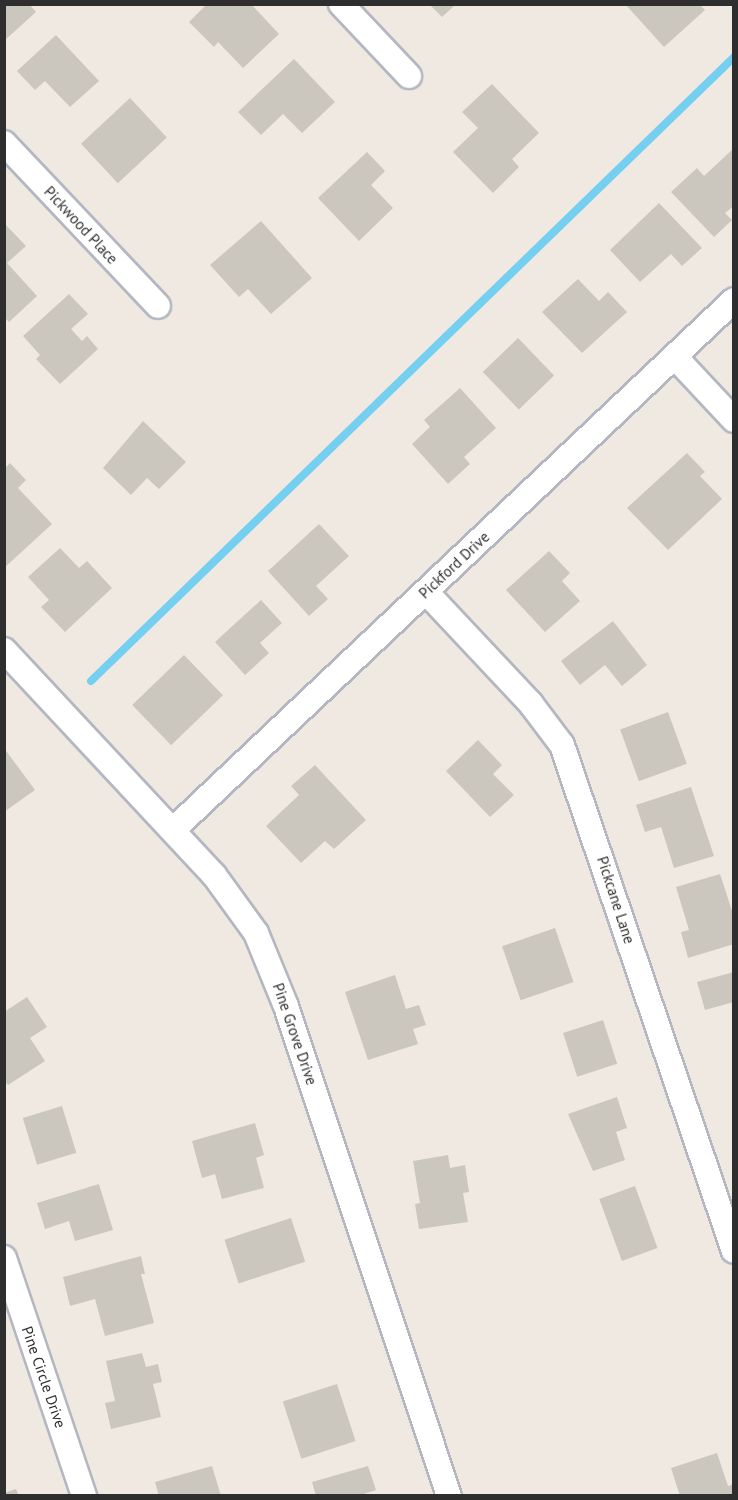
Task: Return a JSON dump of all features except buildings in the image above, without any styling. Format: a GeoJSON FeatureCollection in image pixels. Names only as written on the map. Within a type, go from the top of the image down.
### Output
{"type":"FeatureCollection","features":[{"type":"Feature","properties":{"kind":"street"},"geometry":{"type":"LineString","coordinates":[[341,4],[409,76]]}},
{"type":"Feature","properties":{"kind":"street","name":"Pickwood Place"},"geometry":{"type":"LineString","coordinates":[[4,143],[158,306]]}},
{"type":"Feature","properties":{"kind":"street","name":"Pickford Drive"},"geometry":{"type":"LineString","coordinates":[[174,830],[734,300]]}},
{"type":"Feature","properties":{"kind":"street"},"geometry":{"type":"LineString","coordinates":[[675,357],[734,420]]}},
{"type":"Feature","properties":{"kind":"street","name":"Pickcane Lane"},"geometry":{"type":"LineString","coordinates":[[426,592],[531,704],[562,745],[734,1251]]}},
{"type":"Feature","properties":{"kind":"street","name":"Pine Grove Drive"},"geometry":{"type":"LineString","coordinates":[[4,650],[174,830],[244,913],[273,970],[449,1496]]}},
{"type":"Feature","properties":{"kind":"street","name":"Pine Circle Drive"},"geometry":{"type":"LineString","coordinates":[[4,1258],[84,1496]]}},
{"type":"Feature","properties":{"kind":"waterway"},"geometry":{"type":"LineString","coordinates":[[91,681],[734,57]]}}]}
